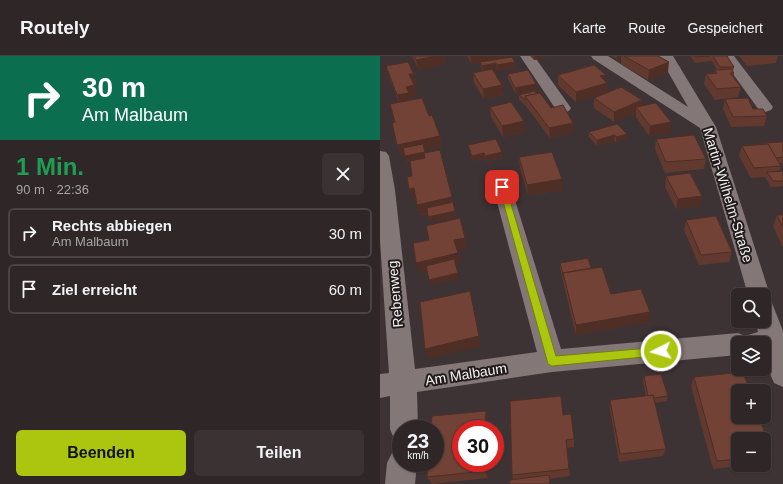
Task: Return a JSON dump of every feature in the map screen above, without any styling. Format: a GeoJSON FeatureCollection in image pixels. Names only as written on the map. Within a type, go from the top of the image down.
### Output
{"type":"FeatureCollection","features":[{"type":"Feature","properties":{"kind":"street"},"geometry":{"type":"LineString","coordinates":[[527,56],[563,108]]}},
{"type":"Feature","properties":{"kind":"street"},"geometry":{"type":"LineString","coordinates":[[598,56],[708,127]]}},
{"type":"Feature","properties":{"kind":"street","name":"Martin-Wilhelm-Straße"},"geometry":{"type":"LineString","coordinates":[[666,56],[708,127],[757,288]]}},
{"type":"Feature","properties":{"kind":"street"},"geometry":{"type":"LineString","coordinates":[[727,56],[765,107]]}},
{"type":"Feature","properties":{"kind":"street","name":"Rebenweg"},"geometry":{"type":"LineString","coordinates":[[380,156],[386,190],[391,385],[401,420]]}},
{"type":"Feature","properties":{"kind":"street"},"geometry":{"type":"LineString","coordinates":[[502,187],[552,361]]}},
{"type":"Feature","properties":{"kind":"street","name":"Am Malbaum"},"geometry":{"type":"LineString","coordinates":[[391,385],[552,361],[731,345]]}},
{"type":"Feature","properties":{"kind":"street"},"geometry":{"type":"LineString","coordinates":[[771,345],[783,375]]}},
{"type":"Feature","properties":{"kind":"street"},"geometry":{"type":"LineString","coordinates":[[400,484],[401,472]]}},
{"type":"Feature","properties":{"kind":"building"},"geometry":{"type":"Polygon","coordinates":[[[414,56],[436,56],[416,60],[414,56]]]}},
{"type":"Feature","properties":{"kind":"building"},"geometry":{"type":"Polygon","coordinates":[[[624,56],[658,56],[669,62],[649,70],[624,56]]]}},
{"type":"Feature","properties":{"kind":"building"},"geometry":{"type":"Polygon","coordinates":[[[713,56],[727,56],[734,67],[720,67],[713,56]]]}},
{"type":"Feature","properties":{"kind":"building"},"geometry":{"type":"Polygon","coordinates":[[[512,57],[515,62],[497,65],[496,63],[482,66],[480,62],[512,57]]]}},
{"type":"Feature","properties":{"kind":"building"},"geometry":{"type":"Polygon","coordinates":[[[408,62],[414,74],[409,74],[414,85],[406,87],[409,93],[397,95],[386,66],[408,62]]]}},
{"type":"Feature","properties":{"kind":"building"},"geometry":{"type":"Polygon","coordinates":[[[594,65],[606,75],[600,76],[607,83],[576,92],[558,75],[594,65]]]}},
{"type":"Feature","properties":{"kind":"building"},"geometry":{"type":"Polygon","coordinates":[[[492,69],[502,85],[483,89],[473,73],[492,69]]]}},
{"type":"Feature","properties":{"kind":"building"},"geometry":{"type":"Polygon","coordinates":[[[731,69],[734,73],[730,73],[741,87],[717,89],[706,74],[717,73],[715,70],[731,69]]]}},
{"type":"Feature","properties":{"kind":"building"},"geometry":{"type":"Polygon","coordinates":[[[528,70],[536,84],[515,88],[508,74],[528,70]]]}},
{"type":"Feature","properties":{"kind":"building"},"geometry":{"type":"Polygon","coordinates":[[[621,87],[642,100],[614,112],[594,98],[621,87]]]}},
{"type":"Feature","properties":{"kind":"building"},"geometry":{"type":"Polygon","coordinates":[[[535,91],[537,94],[525,96],[526,100],[519,95],[535,91]]]}},
{"type":"Feature","properties":{"kind":"building"},"geometry":{"type":"Polygon","coordinates":[[[540,93],[551,108],[563,105],[573,123],[549,128],[525,96],[540,93]]]}},
{"type":"Feature","properties":{"kind":"building"},"geometry":{"type":"Polygon","coordinates":[[[422,98],[429,116],[432,115],[440,136],[397,145],[392,123],[395,122],[390,104],[422,98]]]}},
{"type":"Feature","properties":{"kind":"building"},"geometry":{"type":"Polygon","coordinates":[[[748,98],[753,109],[763,109],[767,116],[733,117],[725,99],[748,98]]]}},
{"type":"Feature","properties":{"kind":"building"},"geometry":{"type":"Polygon","coordinates":[[[511,102],[524,121],[502,126],[490,107],[511,102]]]}},
{"type":"Feature","properties":{"kind":"building"},"geometry":{"type":"Polygon","coordinates":[[[656,103],[671,122],[650,126],[636,107],[656,103]]]}},
{"type":"Feature","properties":{"kind":"building"},"geometry":{"type":"Polygon","coordinates":[[[617,124],[627,134],[616,137],[615,135],[597,140],[589,132],[617,124]]]}},
{"type":"Feature","properties":{"kind":"building"},"geometry":{"type":"Polygon","coordinates":[[[694,135],[706,159],[666,162],[656,139],[694,135]]]}},
{"type":"Feature","properties":{"kind":"building"},"geometry":{"type":"Polygon","coordinates":[[[496,139],[502,152],[485,156],[484,153],[472,156],[468,145],[496,139]]]}},
{"type":"Feature","properties":{"kind":"building"},"geometry":{"type":"Polygon","coordinates":[[[783,142],[783,157],[776,158],[768,144],[763,144],[763,143],[783,142]]]}},
{"type":"Feature","properties":{"kind":"building"},"geometry":{"type":"Polygon","coordinates":[[[423,144],[425,152],[405,156],[403,148],[423,144]]]}},
{"type":"Feature","properties":{"kind":"building"},"geometry":{"type":"Polygon","coordinates":[[[768,144],[781,166],[754,168],[742,146],[768,144]]]}},
{"type":"Feature","properties":{"kind":"building"},"geometry":{"type":"Polygon","coordinates":[[[440,150],[452,197],[417,205],[414,188],[409,189],[407,177],[412,176],[410,161],[425,158],[424,153],[440,150]]]}},
{"type":"Feature","properties":{"kind":"building"},"geometry":{"type":"Polygon","coordinates":[[[552,152],[562,179],[527,185],[519,157],[552,152]]]}},
{"type":"Feature","properties":{"kind":"building"},"geometry":{"type":"Polygon","coordinates":[[[783,171],[783,181],[773,181],[767,172],[783,171]]]}},
{"type":"Feature","properties":{"kind":"building"},"geometry":{"type":"Polygon","coordinates":[[[690,173],[702,196],[678,199],[666,176],[690,173]]]}},
{"type":"Feature","properties":{"kind":"building"},"geometry":{"type":"Polygon","coordinates":[[[453,202],[455,211],[428,217],[427,208],[453,202]]]}},
{"type":"Feature","properties":{"kind":"building"},"geometry":{"type":"Polygon","coordinates":[[[777,215],[783,215],[783,228],[777,215]]]}},
{"type":"Feature","properties":{"kind":"building"},"geometry":{"type":"Polygon","coordinates":[[[716,216],[732,252],[701,255],[686,220],[716,216]]]}},
{"type":"Feature","properties":{"kind":"building"},"geometry":{"type":"Polygon","coordinates":[[[460,218],[465,238],[454,240],[458,253],[416,263],[413,243],[429,240],[426,226],[460,218]]]}},
{"type":"Feature","properties":{"kind":"building"},"geometry":{"type":"Polygon","coordinates":[[[588,258],[591,268],[563,273],[564,278],[560,263],[588,258]]]}},
{"type":"Feature","properties":{"kind":"building"},"geometry":{"type":"Polygon","coordinates":[[[454,259],[458,273],[429,280],[426,266],[454,259]]]}},
{"type":"Feature","properties":{"kind":"building"},"geometry":{"type":"Polygon","coordinates":[[[602,267],[611,294],[641,289],[650,312],[576,325],[563,273],[602,267]]]}},
{"type":"Feature","properties":{"kind":"building"},"geometry":{"type":"Polygon","coordinates":[[[470,291],[479,336],[425,349],[420,302],[470,291]]]}},
{"type":"Feature","properties":{"kind":"building"},"geometry":{"type":"Polygon","coordinates":[[[731,373],[731,376],[744,376],[747,384],[731,384],[731,424],[762,424],[765,432],[731,432],[731,460],[717,461],[694,377],[731,373]]]}},
{"type":"Feature","properties":{"kind":"building"},"geometry":{"type":"Polygon","coordinates":[[[661,374],[668,396],[654,398],[653,395],[648,396],[644,376],[661,374]]]}},
{"type":"Feature","properties":{"kind":"building"},"geometry":{"type":"Polygon","coordinates":[[[653,395],[666,449],[620,454],[610,400],[653,395]]]}},
{"type":"Feature","properties":{"kind":"building"},"geometry":{"type":"Polygon","coordinates":[[[561,396],[563,415],[571,414],[574,439],[566,440],[569,469],[512,475],[510,401],[561,396]]]}},
{"type":"Feature","properties":{"kind":"building"},"geometry":{"type":"Polygon","coordinates":[[[486,411],[486,420],[452,420],[452,472],[475,472],[427,477],[427,472],[444,472],[444,420],[432,420],[432,416],[486,411]]]}},
{"type":"Feature","properties":{"kind":"building"},"geometry":{"type":"Polygon","coordinates":[[[549,475],[550,484],[510,484],[510,480],[549,475]]]}},
{"type":"Feature","properties":{"kind":"route"},"geometry":{"type":"LineString","coordinates":[[502,187],[552,361],[661,351]]}}]}
